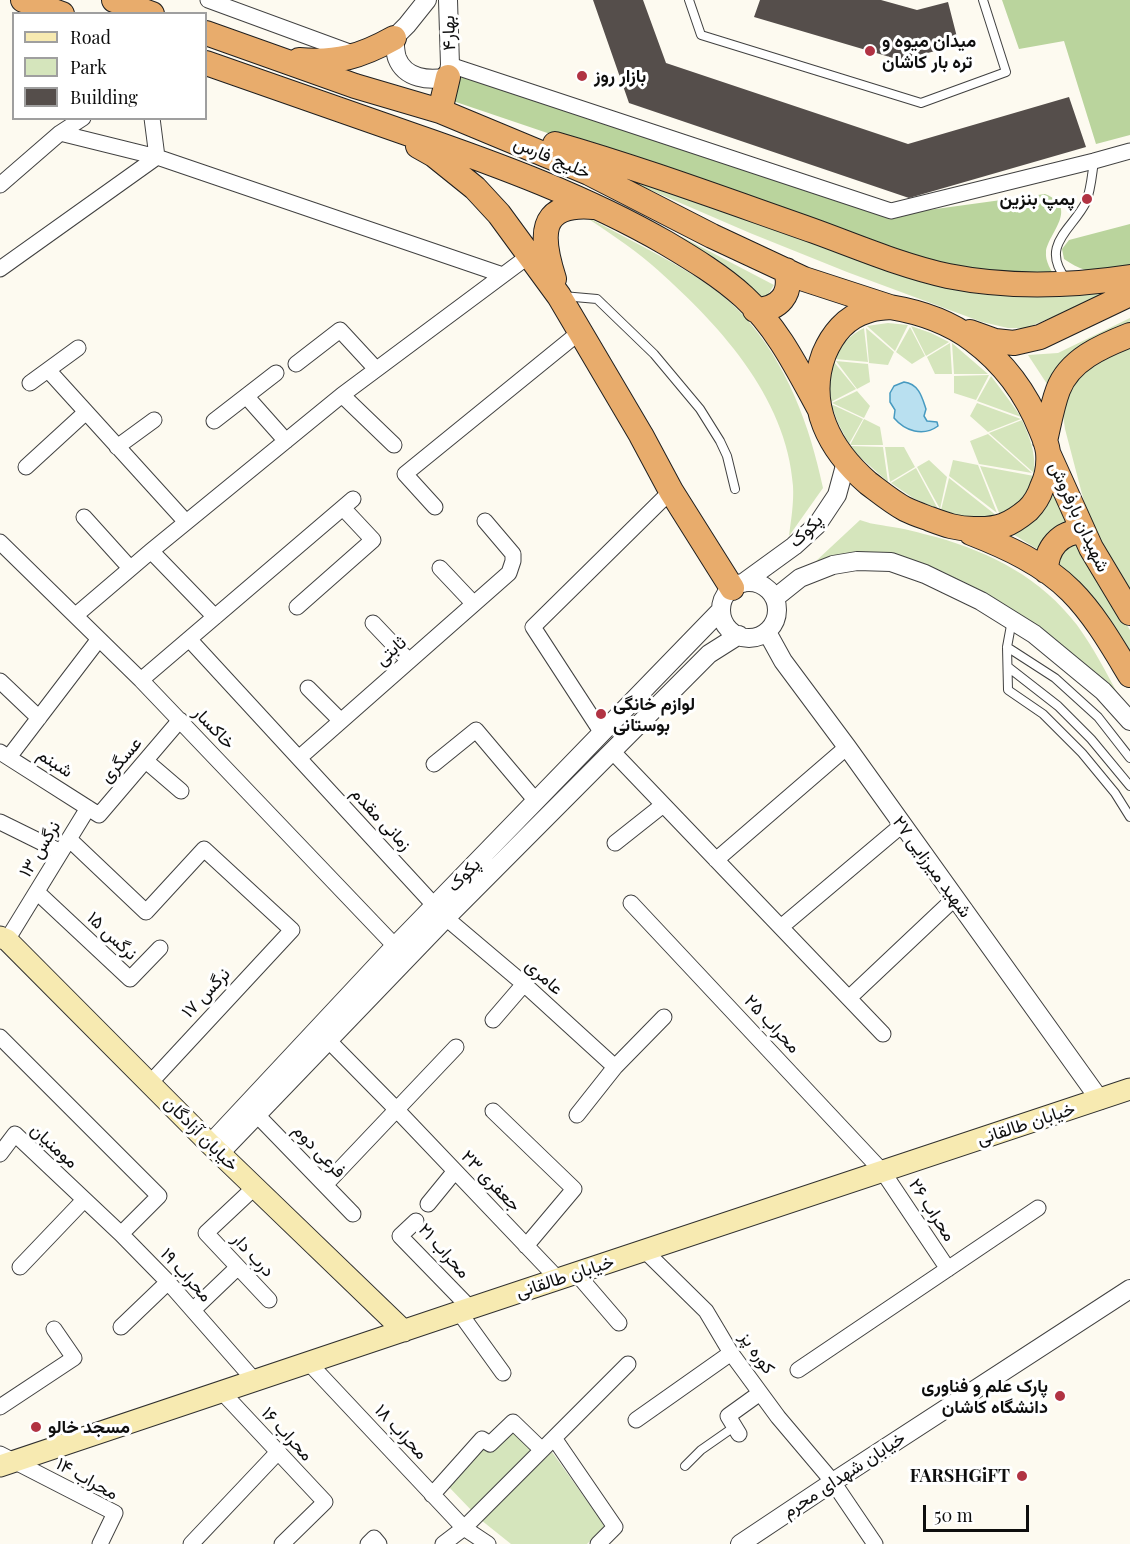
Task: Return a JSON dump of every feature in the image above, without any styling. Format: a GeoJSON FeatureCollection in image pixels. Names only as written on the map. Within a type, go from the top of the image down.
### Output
{"type":"FeatureCollection","features":[{"type":"Feature","properties":{"kind":"highway"},"geometry":{"type":"LineString","coordinates":[[23,0],[56,12]]}},
{"type":"Feature","properties":{"kind":"highway"},"geometry":{"type":"LineString","coordinates":[[114,0],[147,12]]}},
{"type":"Feature","properties":{"kind":"highway","name":"خلیج فارس"},"geometry":{"type":"LineString","coordinates":[[207,33],[355,86],[440,111],[589,173],[712,236],[804,279],[890,307],[913,311],[953,327]]}},
{"type":"Feature","properties":{"kind":"highway"},"geometry":{"type":"LineString","coordinates":[[266,55],[300,61],[344,59],[371,51],[394,38]]}},
{"type":"Feature","properties":{"kind":"highway","name":"خلیج فارس"},"geometry":{"type":"LineString","coordinates":[[207,63],[473,156],[598,207],[639,227],[701,264],[745,298],[776,333],[820,410]]}},
{"type":"Feature","properties":{"kind":"highway"},"geometry":{"type":"LineString","coordinates":[[449,71],[440,111],[657,176],[905,264],[938,273],[1007,283],[1070,285],[1130,277]]}},
{"type":"Feature","properties":{"kind":"highway"},"geometry":{"type":"LineString","coordinates":[[345,112],[434,155],[475,189],[499,214],[559,296],[641,435],[671,491],[737,586]]}},
{"type":"Feature","properties":{"kind":"highway"},"geometry":{"type":"LineString","coordinates":[[559,296],[547,256],[544,237],[547,226],[551,219],[566,209],[582,206],[598,207]]}},
{"type":"Feature","properties":{"kind":"highway"},"geometry":{"type":"LineString","coordinates":[[755,310],[770,308],[782,299],[788,285],[786,270]]}},
{"type":"Feature","properties":{"kind":"highway"},"geometry":{"type":"LineString","coordinates":[[953,327],[995,341],[1014,343],[1040,337],[1130,294]]}},
{"type":"Feature","properties":{"kind":"highway"},"geometry":{"type":"LineString","coordinates":[[890,307],[866,311],[848,321],[834,334],[821,362],[817,384],[820,410],[824,426],[834,445],[846,462],[883,495],[905,510],[998,543],[1046,571],[1071,591],[1130,675]]}},
{"type":"Feature","properties":{"kind":"highway","name":"شهیدان بارفروش"},"geometry":{"type":"LineString","coordinates":[[953,327],[979,345],[1008,373],[1022,392],[1034,413],[1090,549],[1130,613]]}},
{"type":"Feature","properties":{"kind":"highway"},"geometry":{"type":"LineString","coordinates":[[960,529],[991,530],[1011,523],[1031,507],[1038,498],[1046,478],[1047,446],[1058,389],[1071,369],[1089,354],[1130,335]]}},
{"type":"Feature","properties":{"kind":"highway"},"geometry":{"type":"LineString","coordinates":[[1046,571],[1048,554],[1058,540],[1069,533],[1083,531]]}},
{"type":"Feature","properties":{"kind":"main road","name":"خیابان آزادگان"},"geometry":{"type":"LineString","coordinates":[[4,939],[215,1149],[404,1331]]}},
{"type":"Feature","properties":{"kind":"main road","name":"خیابان طالقانی"},"geometry":{"type":"LineString","coordinates":[[4,1461],[222,1392],[1130,1089]]}},
{"type":"Feature","properties":{"kind":"street"},"geometry":{"type":"LineString","coordinates":[[208,0],[358,55]]}},
{"type":"Feature","properties":{"kind":"street"},"geometry":{"type":"LineString","coordinates":[[427,0],[408,25],[394,38],[397,58],[405,71],[421,79],[435,80],[449,71],[891,211],[1130,151]]}},
{"type":"Feature","properties":{"kind":"street","name":"بهار۴"},"geometry":{"type":"LineString","coordinates":[[448,0],[449,71]]}},
{"type":"Feature","properties":{"kind":"street"},"geometry":{"type":"LineString","coordinates":[[2,180],[60,133],[80,120]]}},
{"type":"Feature","properties":{"kind":"street"},"geometry":{"type":"LineString","coordinates":[[152,120],[157,157]]}},
{"type":"Feature","properties":{"kind":"street"},"geometry":{"type":"LineString","coordinates":[[60,133],[157,157],[503,275]]}},
{"type":"Feature","properties":{"kind":"street"},"geometry":{"type":"LineString","coordinates":[[0,269],[157,157]]}},
{"type":"Feature","properties":{"kind":"street"},"geometry":{"type":"LineString","coordinates":[[76,615],[130,568],[342,395],[530,255]]}},
{"type":"Feature","properties":{"kind":"street"},"geometry":{"type":"LineString","coordinates":[[296,364],[340,330],[376,369]]}},
{"type":"Feature","properties":{"kind":"street"},"geometry":{"type":"LineString","coordinates":[[435,507],[405,474],[581,331]]}},
{"type":"Feature","properties":{"kind":"street"},"geometry":{"type":"LineString","coordinates":[[30,383],[78,348]]}},
{"type":"Feature","properties":{"kind":"street"},"geometry":{"type":"LineString","coordinates":[[48,370],[186,522]]}},
{"type":"Feature","properties":{"kind":"street"},"geometry":{"type":"LineString","coordinates":[[214,421],[276,373]]}},
{"type":"Feature","properties":{"kind":"street"},"geometry":{"type":"LineString","coordinates":[[342,395],[394,446]]}},
{"type":"Feature","properties":{"kind":"street"},"geometry":{"type":"LineString","coordinates":[[246,396],[286,441]]}},
{"type":"Feature","properties":{"kind":"street"},"geometry":{"type":"LineString","coordinates":[[26,467],[86,412]]}},
{"type":"Feature","properties":{"kind":"street"},"geometry":{"type":"LineString","coordinates":[[117,447],[154,420]]}},
{"type":"Feature","properties":{"kind":"street","name":"پکوک"},"geometry":{"type":"LineString","coordinates":[[737,586],[794,546],[817,525],[837,495],[846,462]]}},
{"type":"Feature","properties":{"kind":"street"},"geometry":{"type":"LineString","coordinates":[[602,733],[533,627],[671,491]]}},
{"type":"Feature","properties":{"kind":"street"},"geometry":{"type":"LineString","coordinates":[[141,680],[348,503],[373,540],[297,607]]}},
{"type":"Feature","properties":{"kind":"street"},"geometry":{"type":"LineString","coordinates":[[84,517],[130,568]]}},
{"type":"Feature","properties":{"kind":"street","name":"ثابتی"},"geometry":{"type":"LineString","coordinates":[[299,758],[509,573],[513,554],[485,521]]}},
{"type":"Feature","properties":{"kind":"street","name":"خاکسار"},"geometry":{"type":"LineString","coordinates":[[0,542],[141,680],[395,946]]}},
{"type":"Feature","properties":{"kind":"street"},"geometry":{"type":"LineString","coordinates":[[151,551],[215,617]]}},
{"type":"Feature","properties":{"kind":"street"},"geometry":{"type":"LineString","coordinates":[[775,598],[800,578],[833,565],[857,561],[891,562],[925,574],[981,601],[1034,634],[1103,691],[1130,721]]}},
{"type":"Feature","properties":{"kind":"street"},"geometry":{"type":"LineString","coordinates":[[440,568],[474,604]]}},
{"type":"Feature","properties":{"kind":"street"},"geometry":{"type":"LineString","coordinates":[[755,583],[767,588],[775,598],[777,610],[775,622],[767,632],[756,637],[743,638],[732,632],[724,622],[721,610],[724,598],[737,586],[755,583]]}},
{"type":"Feature","properties":{"kind":"street","name":"پکوک"},"geometry":{"type":"LineString","coordinates":[[480,872],[536,801],[721,610]]}},
{"type":"Feature","properties":{"kind":"street"},"geometry":{"type":"LineString","coordinates":[[373,623],[409,661]]}},
{"type":"Feature","properties":{"kind":"street","name":"شهید میرزایی ۲۷"},"geometry":{"type":"LineString","coordinates":[[767,632],[783,661],[1100,1100]]}},
{"type":"Feature","properties":{"kind":"street","name":"پکوک"},"geometry":{"type":"LineString","coordinates":[[215,1149],[257,1115],[328,1040],[440,912],[480,872],[612,751],[709,654],[738,635]]}},
{"type":"Feature","properties":{"kind":"street"},"geometry":{"type":"LineString","coordinates":[[4,754],[39,718],[99,639]]}},
{"type":"Feature","properties":{"kind":"street","name":"زمانی مقدم"},"geometry":{"type":"LineString","coordinates":[[189,639],[440,912]]}},
{"type":"Feature","properties":{"kind":"street"},"geometry":{"type":"LineString","coordinates":[[0,681],[39,718]]}},
{"type":"Feature","properties":{"kind":"street"},"geometry":{"type":"LineString","coordinates":[[308,688],[341,721]]}},
{"type":"Feature","properties":{"kind":"street","name":"عسگری"},"geometry":{"type":"LineString","coordinates":[[87,808],[99,815],[180,720]]}},
{"type":"Feature","properties":{"kind":"street"},"geometry":{"type":"LineString","coordinates":[[434,764],[476,730],[536,801]]}},
{"type":"Feature","properties":{"kind":"street"},"geometry":{"type":"LineString","coordinates":[[716,860],[847,747]]}},
{"type":"Feature","properties":{"kind":"street"},"geometry":{"type":"LineString","coordinates":[[612,751],[884,1034]]}},
{"type":"Feature","properties":{"kind":"street","name":"شبنم"},"geometry":{"type":"LineString","coordinates":[[4,754],[87,808]]}},
{"type":"Feature","properties":{"kind":"street"},"geometry":{"type":"LineString","coordinates":[[147,760],[181,791]]}},
{"type":"Feature","properties":{"kind":"street"},"geometry":{"type":"LineString","coordinates":[[615,843],[663,805]]}},
{"type":"Feature","properties":{"kind":"street","name":"نرگس ۱۳"},"geometry":{"type":"LineString","coordinates":[[4,939],[37,892],[87,808]]}},
{"type":"Feature","properties":{"kind":"street"},"geometry":{"type":"LineString","coordinates":[[0,822],[61,852]]}},
{"type":"Feature","properties":{"kind":"street"},"geometry":{"type":"LineString","coordinates":[[781,927],[902,825]]}},
{"type":"Feature","properties":{"kind":"street","name":"نرگس ۱۷"},"geometry":{"type":"LineString","coordinates":[[69,839],[146,912],[204,849],[292,930],[150,1083]]}},
{"type":"Feature","properties":{"kind":"street","name":"نرگس ۱۵"},"geometry":{"type":"LineString","coordinates":[[37,892],[130,979],[160,948]]}},
{"type":"Feature","properties":{"kind":"street"},"geometry":{"type":"LineString","coordinates":[[849,998],[955,898]]}},
{"type":"Feature","properties":{"kind":"street","name":"محراب ۲۵"},"geometry":{"type":"LineString","coordinates":[[631,903],[883,1172]]}},
{"type":"Feature","properties":{"kind":"street","name":"پکوک"},"geometry":{"type":"LineString","coordinates":[[215,1149],[395,946],[440,912]]}},
{"type":"Feature","properties":{"kind":"street","name":"عامری"},"geometry":{"type":"LineString","coordinates":[[440,912],[615,1067]]}},
{"type":"Feature","properties":{"kind":"street"},"geometry":{"type":"LineString","coordinates":[[493,1020],[524,984]]}},
{"type":"Feature","properties":{"kind":"street"},"geometry":{"type":"LineString","coordinates":[[577,1115],[615,1067],[664,1017]]}},
{"type":"Feature","properties":{"kind":"street"},"geometry":{"type":"LineString","coordinates":[[0,1037],[159,1196],[121,1234]]}},
{"type":"Feature","properties":{"kind":"street","name":"جعفری ۲۳"},"geometry":{"type":"LineString","coordinates":[[328,1040],[526,1246],[567,1276],[620,1323]]}},
{"type":"Feature","properties":{"kind":"street"},"geometry":{"type":"LineString","coordinates":[[325,1185],[456,1047]]}},
{"type":"Feature","properties":{"kind":"street"},"geometry":{"type":"LineString","coordinates":[[492,1111],[574,1189],[526,1246]]}},
{"type":"Feature","properties":{"kind":"street","name":"فرعی دوم"},"geometry":{"type":"LineString","coordinates":[[257,1115],[353,1214]]}},
{"type":"Feature","properties":{"kind":"street","name":"مومنیان"},"geometry":{"type":"LineString","coordinates":[[0,1154],[15,1134],[84,1200]]}},
{"type":"Feature","properties":{"kind":"street"},"geometry":{"type":"LineString","coordinates":[[428,1204],[455,1171]]}},
{"type":"Feature","properties":{"kind":"street","name":"محراب ۲۶"},"geometry":{"type":"LineString","coordinates":[[883,1172],[948,1269]]}},
{"type":"Feature","properties":{"kind":"street","name":"درب دار"},"geometry":{"type":"LineString","coordinates":[[255,1187],[206,1233],[269,1300]]}},
{"type":"Feature","properties":{"kind":"street"},"geometry":{"type":"LineString","coordinates":[[20,1267],[84,1200]]}},
{"type":"Feature","properties":{"kind":"street","name":"محراب ۱۹"},"geometry":{"type":"LineString","coordinates":[[84,1200],[168,1282],[255,1381]]}},
{"type":"Feature","properties":{"kind":"street"},"geometry":{"type":"LineString","coordinates":[[798,1370],[1038,1208]]}},
{"type":"Feature","properties":{"kind":"street","name":"محراب ۲۱"},"geometry":{"type":"LineString","coordinates":[[416,1221],[400,1236],[465,1310]]}},
{"type":"Feature","properties":{"kind":"street","name":"کوره پز"},"geometry":{"type":"LineString","coordinates":[[645,1251],[706,1311],[731,1353],[760,1393],[833,1482],[875,1544]]}},
{"type":"Feature","properties":{"kind":"street"},"geometry":{"type":"LineString","coordinates":[[193,1310],[238,1267]]}},
{"type":"Feature","properties":{"kind":"street"},"geometry":{"type":"LineString","coordinates":[[121,1327],[168,1282]]}},
{"type":"Feature","properties":{"kind":"street","name":"خیابان شهدای محرم"},"geometry":{"type":"LineString","coordinates":[[740,1544],[1130,1289]]}},
{"type":"Feature","properties":{"kind":"street"},"geometry":{"type":"LineString","coordinates":[[465,1310],[503,1373]]}},
{"type":"Feature","properties":{"kind":"street"},"geometry":{"type":"LineString","coordinates":[[0,1407],[74,1358],[54,1329]]}},
{"type":"Feature","properties":{"kind":"street"},"geometry":{"type":"LineString","coordinates":[[636,1420],[731,1353]]}},
{"type":"Feature","properties":{"kind":"street","name":"محراب ۱۸"},"geometry":{"type":"LineString","coordinates":[[309,1363],[464,1528],[488,1544]]}},
{"type":"Feature","properties":{"kind":"street"},"geometry":{"type":"LineString","coordinates":[[443,1544],[464,1528],[628,1364]]}},
{"type":"Feature","properties":{"kind":"street","name":"محراب ۱۶"},"geometry":{"type":"LineString","coordinates":[[222,1392],[325,1502],[282,1544]]}},
{"type":"Feature","properties":{"kind":"street"},"geometry":{"type":"LineString","coordinates":[[737,1431],[728,1416],[760,1393]]}},
{"type":"Feature","properties":{"kind":"street"},"geometry":{"type":"LineString","coordinates":[[432,1495],[482,1439],[490,1444],[513,1422],[542,1450]]}},
{"type":"Feature","properties":{"kind":"street"},"geometry":{"type":"LineString","coordinates":[[554,1438],[615,1527],[598,1544]]}},
{"type":"Feature","properties":{"kind":"street"},"geometry":{"type":"LineString","coordinates":[[191,1544],[278,1452]]}},
{"type":"Feature","properties":{"kind":"street","name":"محراب ۱۴"},"geometry":{"type":"LineString","coordinates":[[4,1461],[115,1513],[100,1544]]}},
{"type":"Feature","properties":{"kind":"street"},"geometry":{"type":"LineString","coordinates":[[368,1544],[374,1538],[379,1544]]}},
{"type":"Feature","properties":{"kind":"lane"},"geometry":{"type":"LineString","coordinates":[[689,0],[700,35],[921,102],[1006,72],[983,0]]}},
{"type":"Feature","properties":{"kind":"lane"},"geometry":{"type":"LineString","coordinates":[[1070,285],[1058,269],[1056,256],[1058,244],[1087,199],[1094,161]]}},
{"type":"Feature","properties":{"kind":"lane"},"geometry":{"type":"LineString","coordinates":[[559,296],[597,299],[654,354],[700,409],[720,441],[727,456],[735,489]]}},
{"type":"Feature","properties":{"kind":"lane"},"geometry":{"type":"LineString","coordinates":[[1012,620],[1007,647],[1008,690],[1043,714],[1082,753],[1130,817]]}},
{"type":"Feature","properties":{"kind":"lane"},"geometry":{"type":"LineString","coordinates":[[1007,647],[1054,678],[1098,717],[1130,758]]}},
{"type":"Feature","properties":{"kind":"lane"},"geometry":{"type":"LineString","coordinates":[[1008,667],[1058,706],[1091,739],[1130,786]]}},
{"type":"Feature","properties":{"kind":"lane"},"geometry":{"type":"LineString","coordinates":[[685,1466],[701,1450],[737,1431]]}},
{"type":"Feature","properties":{"kind":"green space"},"geometry":{"type":"Polygon","coordinates":[[[1002,0],[1130,0],[1130,135],[1096,144],[1064,41],[1019,49],[1002,0]]]}},
{"type":"Feature","properties":{"kind":"green space"},"geometry":{"type":"Polygon","coordinates":[[[457,72],[892,215],[1045,194],[1055,200],[1060,206],[1061,213],[1046,252],[1047,262],[1056,278],[966,272],[881,246],[450,100],[457,72]]]}},
{"type":"Feature","properties":{"kind":"green space"},"geometry":{"type":"Polygon","coordinates":[[[604,170],[1118,290],[1026,328],[1008,328],[982,322],[750,233],[604,170]]]}},
{"type":"Feature","properties":{"kind":"green space"},"geometry":{"type":"Polygon","coordinates":[[[581,214],[673,263],[715,290],[743,315],[772,354],[795,396],[804,419],[823,488],[789,536],[793,486],[788,453],[763,391],[723,336],[700,310],[635,251],[581,214]]]}},
{"type":"Feature","properties":{"kind":"green space"},"geometry":{"type":"Polygon","coordinates":[[[1130,224],[1130,269],[1111,272],[1088,271],[1064,259],[1062,249],[1069,240],[1130,224]]]}},
{"type":"Feature","properties":{"kind":"green space"},"geometry":{"type":"Polygon","coordinates":[[[661,228],[682,237],[774,285],[764,301],[661,228]]]}},
{"type":"Feature","properties":{"kind":"green space"},"geometry":{"type":"Polygon","coordinates":[[[1130,318],[1130,324],[1049,387],[1028,355],[1058,353],[1130,318]]]}},
{"type":"Feature","properties":{"kind":"green space"},"geometry":{"type":"Polygon","coordinates":[[[888,323],[908,325],[895,351],[867,326],[888,323]]]}},
{"type":"Feature","properties":{"kind":"green space"},"geometry":{"type":"Polygon","coordinates":[[[911,326],[931,333],[949,342],[926,356],[911,326]]]}},
{"type":"Feature","properties":{"kind":"green space"},"geometry":{"type":"Polygon","coordinates":[[[910,327],[925,356],[912,364],[896,352],[910,327]]]}},
{"type":"Feature","properties":{"kind":"green space"},"geometry":{"type":"Polygon","coordinates":[[[864,328],[868,362],[835,359],[846,341],[864,328]]]}},
{"type":"Feature","properties":{"kind":"green space"},"geometry":{"type":"Polygon","coordinates":[[[866,328],[894,352],[888,365],[869,363],[866,328]]]}},
{"type":"Feature","properties":{"kind":"green space"},"geometry":{"type":"Polygon","coordinates":[[[950,343],[952,374],[935,374],[927,357],[950,343]]]}},
{"type":"Feature","properties":{"kind":"green space"},"geometry":{"type":"Polygon","coordinates":[[[952,343],[988,374],[954,374],[952,343]]]}},
{"type":"Feature","properties":{"kind":"green space"},"geometry":{"type":"Polygon","coordinates":[[[1130,346],[1130,596],[1116,575],[1087,513],[1065,429],[1062,408],[1065,392],[1086,366],[1130,346]]]}},
{"type":"Feature","properties":{"kind":"green space"},"geometry":{"type":"Polygon","coordinates":[[[836,361],[868,364],[870,382],[857,389],[836,361]]]}},
{"type":"Feature","properties":{"kind":"green space"},"geometry":{"type":"Polygon","coordinates":[[[834,362],[856,389],[831,402],[829,383],[834,362]]]}},
{"type":"Feature","properties":{"kind":"green space"},"geometry":{"type":"Polygon","coordinates":[[[989,375],[976,400],[954,393],[954,376],[989,375]]]}},
{"type":"Feature","properties":{"kind":"green space"},"geometry":{"type":"Polygon","coordinates":[[[991,376],[1009,400],[1021,417],[977,401],[991,376]]]}},
{"type":"Feature","properties":{"kind":"green space"},"geometry":{"type":"Polygon","coordinates":[[[857,391],[870,406],[864,418],[832,403],[857,391]]]}},
{"type":"Feature","properties":{"kind":"green space"},"geometry":{"type":"Polygon","coordinates":[[[977,403],[1021,419],[988,432],[970,416],[977,403]]]}},
{"type":"Feature","properties":{"kind":"green space"},"geometry":{"type":"Polygon","coordinates":[[[831,404],[863,419],[849,444],[838,423],[831,404]]]}},
{"type":"Feature","properties":{"kind":"green space"},"geometry":{"type":"Polygon","coordinates":[[[864,419],[880,427],[883,445],[850,445],[864,419]]]}},
{"type":"Feature","properties":{"kind":"green space"},"geometry":{"type":"Polygon","coordinates":[[[1022,420],[1032,446],[1034,473],[989,433],[1022,420]]]}},
{"type":"Feature","properties":{"kind":"green space"},"geometry":{"type":"Polygon","coordinates":[[[988,434],[1032,473],[979,464],[970,441],[988,434]]]}},
{"type":"Feature","properties":{"kind":"green space"},"geometry":{"type":"Polygon","coordinates":[[[850,446],[883,447],[888,482],[861,458],[850,446]]]}},
{"type":"Feature","properties":{"kind":"green space"},"geometry":{"type":"Polygon","coordinates":[[[885,447],[904,447],[915,467],[890,482],[885,447]]]}},
{"type":"Feature","properties":{"kind":"green space"},"geometry":{"type":"Polygon","coordinates":[[[929,460],[947,477],[940,509],[917,467],[929,460]]]}},
{"type":"Feature","properties":{"kind":"green space"},"geometry":{"type":"Polygon","coordinates":[[[953,460],[978,465],[997,513],[949,476],[953,460]]]}},
{"type":"Feature","properties":{"kind":"green space"},"geometry":{"type":"Polygon","coordinates":[[[980,466],[1034,476],[1022,499],[1000,515],[980,466]]]}},
{"type":"Feature","properties":{"kind":"green space"},"geometry":{"type":"Polygon","coordinates":[[[916,468],[938,509],[913,498],[891,483],[916,468]]]}},
{"type":"Feature","properties":{"kind":"green space"},"geometry":{"type":"Polygon","coordinates":[[[949,478],[997,516],[976,518],[941,510],[949,478]]]}},
{"type":"Feature","properties":{"kind":"green space"},"geometry":{"type":"Polygon","coordinates":[[[1052,484],[1093,570],[1130,630],[1130,650],[1103,612],[1072,576],[1050,558],[1011,533],[1052,484]]]}},
{"type":"Feature","properties":{"kind":"green space"},"geometry":{"type":"Polygon","coordinates":[[[860,520],[957,543],[1014,569],[1063,608],[1094,651],[1119,696],[1059,643],[1024,618],[844,555],[816,561],[860,520]]]}},
{"type":"Feature","properties":{"kind":"green space"},"geometry":{"type":"Polygon","coordinates":[[[513,1427],[533,1448],[473,1512],[447,1485],[482,1445],[513,1427]]]}},
{"type":"Feature","properties":{"kind":"green space"},"geometry":{"type":"Polygon","coordinates":[[[552,1452],[605,1526],[587,1544],[511,1544],[481,1520],[552,1452]]]}},
{"type":"Feature","properties":{"kind":"water"},"geometry":{"type":"Polygon","coordinates":[[[904,382],[916,388],[926,409],[924,416],[927,421],[937,422],[938,426],[920,432],[903,426],[894,418],[895,410],[890,402],[890,393],[894,386],[904,382]]]}},
{"type":"Feature","properties":{"kind":"building"},"geometry":{"type":"Polygon","coordinates":[[[593,0],[643,0],[666,63],[908,144],[1069,97],[1086,147],[909,198],[629,103],[593,0]]]}},
{"type":"Feature","properties":{"kind":"building"},"geometry":{"type":"Polygon","coordinates":[[[760,0],[881,0],[917,10],[948,2],[959,45],[900,60],[754,17],[760,0]]]}},
{"type":"Feature","properties":{"kind":"place","name":"میدان میوه و تره بار کاشان"},"geometry":{"type":"Point","coordinates":[870,51]}},
{"type":"Feature","properties":{"kind":"place","name":"بازار روز"},"geometry":{"type":"Point","coordinates":[582,76]}},
{"type":"Feature","properties":{"kind":"place","name":"پمپ بنزین"},"geometry":{"type":"Point","coordinates":[1087,199]}},
{"type":"Feature","properties":{"kind":"place","name":"لوازم خانگی بوستانی"},"geometry":{"type":"Point","coordinates":[601,714]}},
{"type":"Feature","properties":{"kind":"place","name":"پارک علم و فناوری دانشگاه کاشان"},"geometry":{"type":"Point","coordinates":[1060,1396]}},
{"type":"Feature","properties":{"kind":"place","name":"مسجد خالو"},"geometry":{"type":"Point","coordinates":[36,1427]}},
{"type":"Feature","properties":{"kind":"place","name":"FARSHGiFT"},"geometry":{"type":"Point","coordinates":[1022,1476]}}]}
